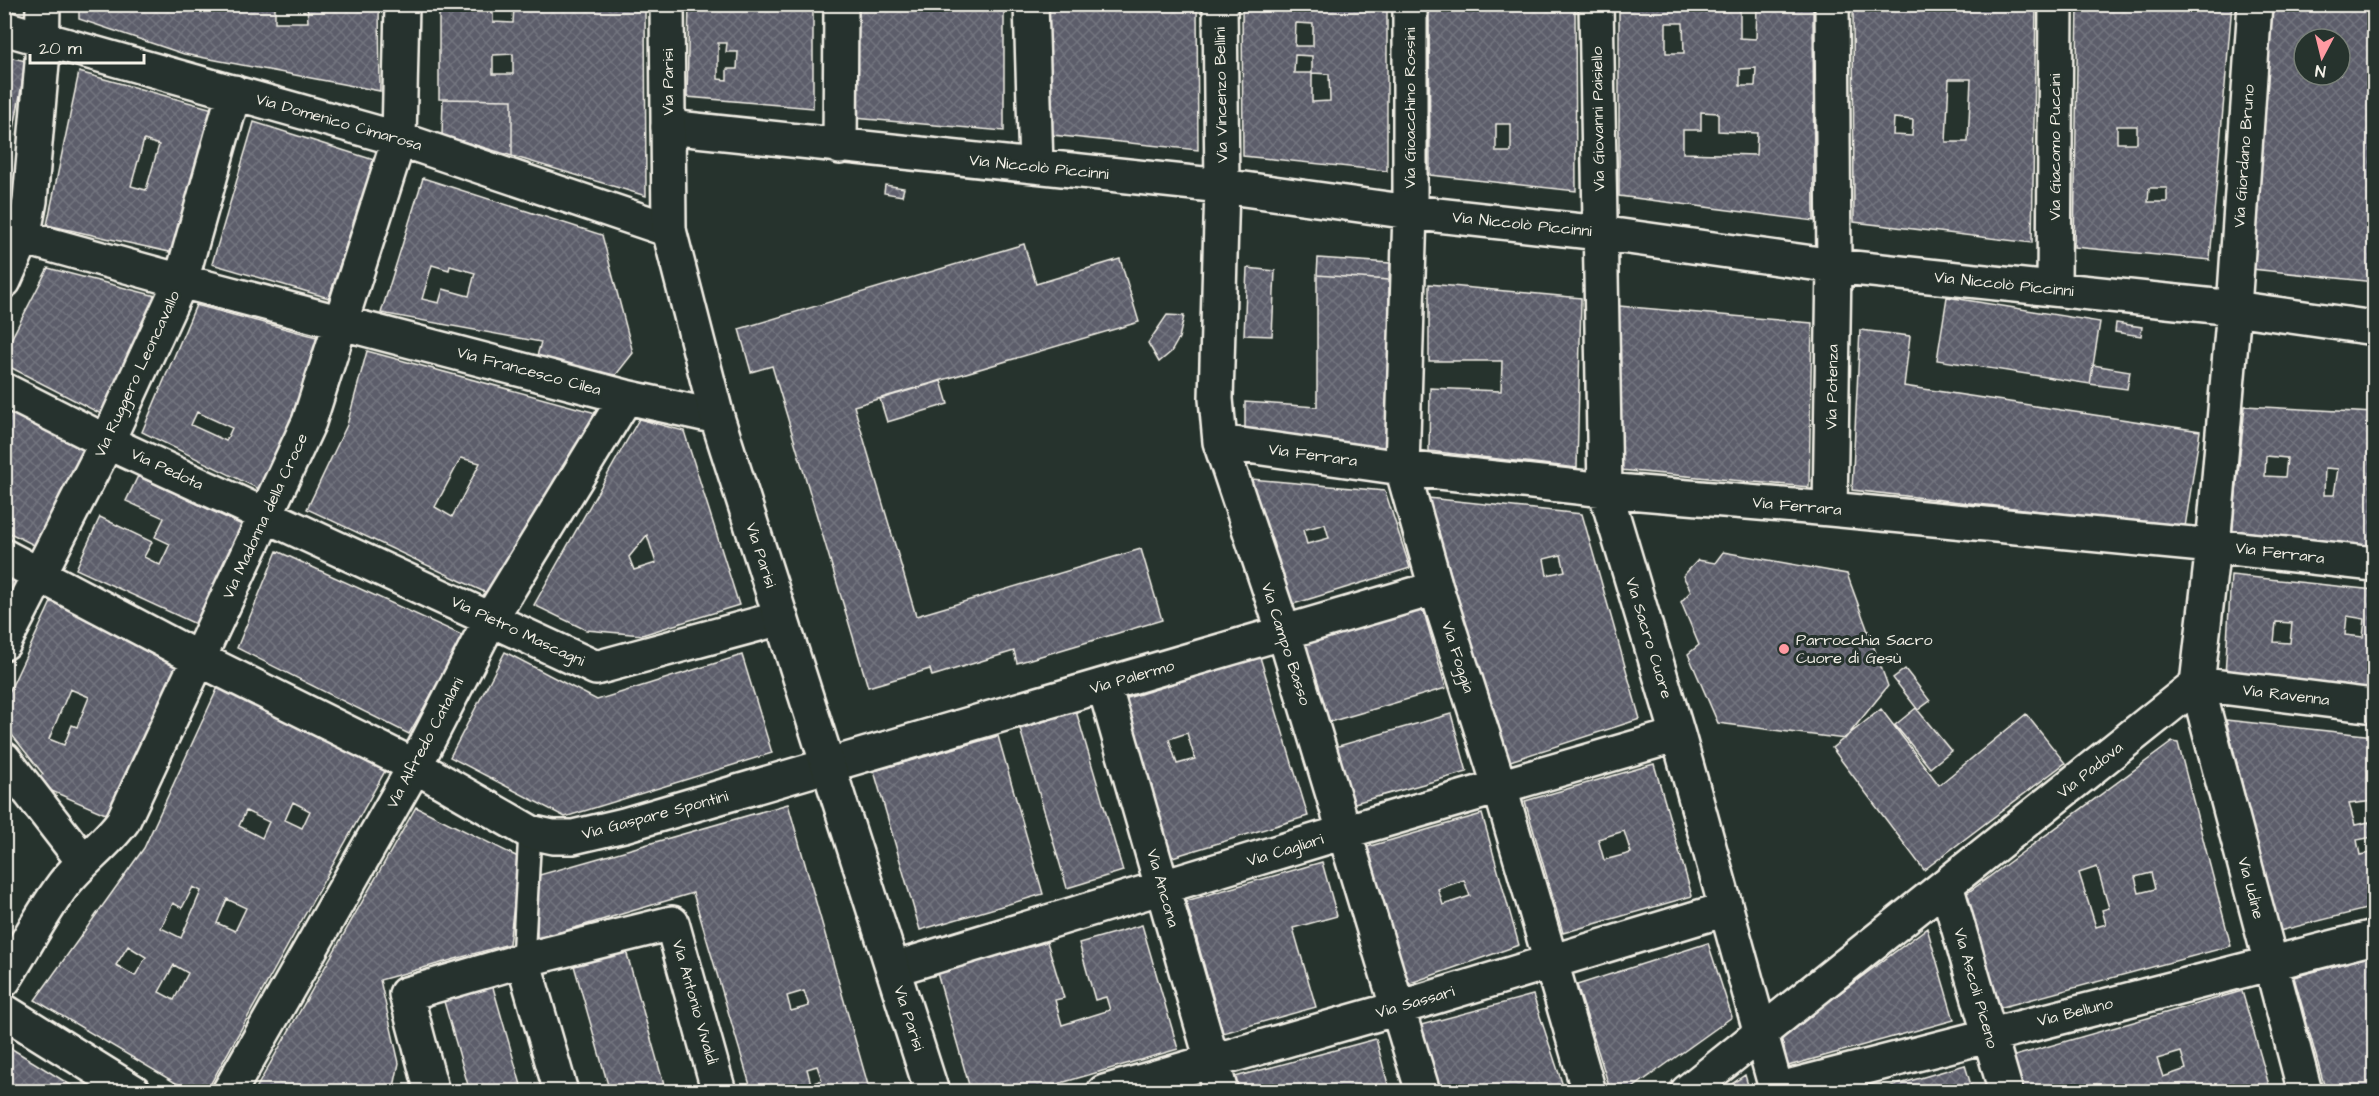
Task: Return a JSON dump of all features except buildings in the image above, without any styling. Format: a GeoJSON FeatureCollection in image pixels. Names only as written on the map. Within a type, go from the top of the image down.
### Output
{"type":"FeatureCollection","features":[{"type":"Feature","properties":{"kind":"street"},"geometry":{"type":"LineString","coordinates":[[4,281],[36,150],[43,4]]}},
{"type":"Feature","properties":{"kind":"street","name":"Via Madonna della Croce"},"geometry":{"type":"LineString","coordinates":[[4,980],[62,886],[83,861],[111,837],[123,821],[309,422],[399,139],[402,4]]}},
{"type":"Feature","properties":{"kind":"street","name":"Via Parisi"},"geometry":{"type":"LineString","coordinates":[[667,4],[669,230],[717,417],[932,1092]]}},
{"type":"Feature","properties":{"kind":"street"},"geometry":{"type":"LineString","coordinates":[[840,147],[841,4]]}},
{"type":"Feature","properties":{"kind":"street"},"geometry":{"type":"LineString","coordinates":[[1031,4],[1036,166]]}},
{"type":"Feature","properties":{"kind":"street","name":"Via Vincenzo Bellini"},"geometry":{"type":"LineString","coordinates":[[1220,4],[1222,186]]}},
{"type":"Feature","properties":{"kind":"street","name":"Via Gioacchino Rossini"},"geometry":{"type":"LineString","coordinates":[[1410,4],[1410,212]]}},
{"type":"Feature","properties":{"kind":"street","name":"Via Giovanni Paisiello"},"geometry":{"type":"LineString","coordinates":[[1596,4],[1599,233]]}},
{"type":"Feature","properties":{"kind":"street","name":"Via Potenza"},"geometry":{"type":"LineString","coordinates":[[1830,509],[1834,266],[1832,4]]}},
{"type":"Feature","properties":{"kind":"street","name":"Via Giacomo Puccini"},"geometry":{"type":"LineString","coordinates":[[2054,289],[2056,4]]}},
{"type":"Feature","properties":{"kind":"street","name":"Via Giordano Bruno"},"geometry":{"type":"LineString","coordinates":[[2234,308],[2255,4]]}},
{"type":"Feature","properties":{"kind":"street","name":"Via Domenico Cimarosa"},"geometry":{"type":"LineString","coordinates":[[4,28],[399,139],[669,230]]}},
{"type":"Feature","properties":{"kind":"street","name":"Via Ruggero Leoncavallo"},"geometry":{"type":"LineString","coordinates":[[4,643],[41,575],[107,442],[181,281],[234,92]]}},
{"type":"Feature","properties":{"kind":"street","name":"Via Niccolò Piccinni"},"geometry":{"type":"LineString","coordinates":[[668,127],[1222,186],[1410,212],[1599,233],[1834,266],[2234,308],[2374,328]]}},
{"type":"Feature","properties":{"kind":"street","name":"Via Campo Basso"},"geometry":{"type":"LineString","coordinates":[[1222,186],[1216,399],[1220,442],[1284,633],[1423,1092]]}},
{"type":"Feature","properties":{"kind":"street","name":"Via Foggia"},"geometry":{"type":"LineString","coordinates":[[1410,212],[1402,468],[1436,588],[1552,961],[1588,1092]]}},
{"type":"Feature","properties":{"kind":"street","name":"Via Sacro Cuore"},"geometry":{"type":"LineString","coordinates":[[1599,233],[1605,490],[1678,735],[1762,1033],[1776,1091]]}},
{"type":"Feature","properties":{"kind":"street","name":"Via Francesco Cilea"},"geometry":{"type":"LineString","coordinates":[[14,235],[626,397],[717,417]]}},
{"type":"Feature","properties":{"kind":"street"},"geometry":{"type":"LineString","coordinates":[[2197,684],[2213,546],[2234,308]]}},
{"type":"Feature","properties":{"kind":"street","name":"Via Pedota"},"geometry":{"type":"LineString","coordinates":[[4,390],[107,442],[266,514]]}},
{"type":"Feature","properties":{"kind":"street","name":"Via Alfredo Catalani"},"geometry":{"type":"LineString","coordinates":[[229,1092],[415,766],[491,618],[626,397]]}},
{"type":"Feature","properties":{"kind":"street","name":"Via Ferrara"},"geometry":{"type":"LineString","coordinates":[[1220,442],[1402,468],[1605,490],[1830,509],[2374,564]]}},
{"type":"Feature","properties":{"kind":"street","name":"Via Pietro Mascagni"},"geometry":{"type":"LineString","coordinates":[[266,514],[596,668],[781,618]]}},
{"type":"Feature","properties":{"kind":"street","name":"Via Gaspare Spontini"},"geometry":{"type":"LineString","coordinates":[[4,556],[197,658],[415,766],[530,831],[553,837],[573,837],[624,825],[829,766]]}},
{"type":"Feature","properties":{"kind":"street","name":"Via Palermo"},"geometry":{"type":"LineString","coordinates":[[829,766],[1436,588]]}},
{"type":"Feature","properties":{"kind":"street","name":"Via Ravenna"},"geometry":{"type":"LineString","coordinates":[[2197,684],[2374,706]]}},
{"type":"Feature","properties":{"kind":"street","name":"Via Padova"},"geometry":{"type":"LineString","coordinates":[[1687,1092],[2197,684]]}},
{"type":"Feature","properties":{"kind":"street","name":"Via Udine"},"geometry":{"type":"LineString","coordinates":[[2197,684],[2305,1092]]}},
{"type":"Feature","properties":{"kind":"street","name":"Via Ancona"},"geometry":{"type":"LineString","coordinates":[[1104,685],[1221,1092]]}},
{"type":"Feature","properties":{"kind":"street","name":"Via Cagliari"},"geometry":{"type":"LineString","coordinates":[[893,969],[1344,832],[1678,735]]}},
{"type":"Feature","properties":{"kind":"street"},"geometry":{"type":"LineString","coordinates":[[4,759],[83,861]]}},
{"type":"Feature","properties":{"kind":"street","name":"Via Ascoli Piceno"},"geometry":{"type":"LineString","coordinates":[[1946,885],[2006,1092]]}},
{"type":"Feature","properties":{"kind":"street","name":"Via Sassari"},"geometry":{"type":"LineString","coordinates":[[1104,1092],[1398,1008],[1726,909]]}},
{"type":"Feature","properties":{"kind":"street","name":"Via Antonio Vivaldi"},"geometry":{"type":"LineString","coordinates":[[523,960],[672,923],[719,1092]]}},
{"type":"Feature","properties":{"kind":"street","name":"Via Belluno"},"geometry":{"type":"LineString","coordinates":[[1776,1091],[2374,936]]}},
{"type":"Feature","properties":{"kind":"street"},"geometry":{"type":"LineString","coordinates":[[432,1092],[405,994],[523,960],[561,1092]]}},
{"type":"Feature","properties":{"kind":"street"},"geometry":{"type":"LineString","coordinates":[[4,1011],[134,1092]]}},
{"type":"Feature","properties":{"kind":"lane"},"geometry":{"type":"LineString","coordinates":[[523,960],[530,831]]}},
{"type":"Feature","properties":{"kind":"place","name":"Parrocchia Sacro Cuore di Gesù"},"geometry":{"type":"Point","coordinates":[1784,649]}}]}
